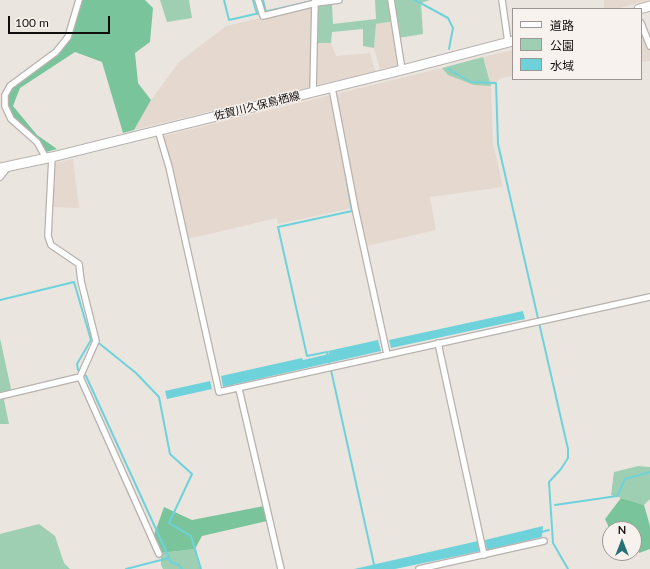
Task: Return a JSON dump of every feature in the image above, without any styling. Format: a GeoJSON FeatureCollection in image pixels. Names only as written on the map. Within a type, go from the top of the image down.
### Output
{"type":"FeatureCollection","features":[{"type":"Feature","properties":{"kind":"main road","name":"佐賀川久保鳥栖線"},"geometry":{"type":"LineString","coordinates":[[4,168],[332,88],[510,42]]}},
{"type":"Feature","properties":{"kind":"street"},"geometry":{"type":"LineString","coordinates":[[79,0],[68,37],[56,52],[10,86],[5,95],[5,106],[11,119],[37,142],[49,158],[48,236],[51,245],[79,264],[81,281],[96,341],[80,377],[158,554]]}},
{"type":"Feature","properties":{"kind":"street"},"geometry":{"type":"LineString","coordinates":[[258,0],[262,13],[310,5],[316,2],[339,0]]}},
{"type":"Feature","properties":{"kind":"street"},"geometry":{"type":"LineString","coordinates":[[391,0],[402,70]]}},
{"type":"Feature","properties":{"kind":"street"},"geometry":{"type":"LineString","coordinates":[[502,0],[510,42]]}},
{"type":"Feature","properties":{"kind":"street"},"geometry":{"type":"LineString","coordinates":[[313,92],[316,2]]}},
{"type":"Feature","properties":{"kind":"street"},"geometry":{"type":"LineString","coordinates":[[642,26],[650,46]]}},
{"type":"Feature","properties":{"kind":"street"},"geometry":{"type":"LineString","coordinates":[[332,88],[355,208],[387,354]]}},
{"type":"Feature","properties":{"kind":"street"},"geometry":{"type":"LineString","coordinates":[[158,130],[169,167],[218,392],[650,297]]}},
{"type":"Feature","properties":{"kind":"street"},"geometry":{"type":"LineString","coordinates":[[0,177],[4,168]]}},
{"type":"Feature","properties":{"kind":"street"},"geometry":{"type":"LineString","coordinates":[[438,343],[484,555]]}},
{"type":"Feature","properties":{"kind":"street"},"geometry":{"type":"LineString","coordinates":[[0,396],[80,377]]}},
{"type":"Feature","properties":{"kind":"street"},"geometry":{"type":"LineString","coordinates":[[239,388],[280,569]]}},
{"type":"Feature","properties":{"kind":"street"},"geometry":{"type":"LineString","coordinates":[[419,569],[544,541]]}},
{"type":"Feature","properties":{"kind":"shaded area"},"geometry":{"type":"Polygon","coordinates":[[[604,0],[648,0],[620,8],[604,8],[604,0]]]}},
{"type":"Feature","properties":{"kind":"shaded area"},"geometry":{"type":"Polygon","coordinates":[[[317,5],[316,43],[331,43],[336,56],[370,53],[375,71],[134,130],[151,100],[179,62],[226,26],[317,5]]]}},
{"type":"Feature","properties":{"kind":"shaded area"},"geometry":{"type":"Polygon","coordinates":[[[396,21],[403,65],[380,69],[374,48],[376,24],[396,21]]]}},
{"type":"Feature","properties":{"kind":"shaded area"},"geometry":{"type":"Polygon","coordinates":[[[642,31],[650,52],[650,61],[642,62],[642,31]]]}},
{"type":"Feature","properties":{"kind":"shaded area"},"geometry":{"type":"Polygon","coordinates":[[[512,50],[512,76],[501,78],[491,86],[493,143],[503,187],[430,197],[436,230],[362,247],[353,208],[278,224],[277,218],[188,239],[163,136],[442,68],[448,75],[491,85],[483,57],[512,50]]]}},
{"type":"Feature","properties":{"kind":"shaded area"},"geometry":{"type":"Polygon","coordinates":[[[73,159],[79,208],[52,207],[54,163],[73,159]]]}},
{"type":"Feature","properties":{"kind":"green space"},"geometry":{"type":"Polygon","coordinates":[[[82,0],[145,0],[153,8],[150,42],[135,53],[138,83],[151,100],[134,130],[123,133],[102,62],[75,52],[20,88],[13,106],[37,135],[57,149],[46,152],[38,140],[12,117],[8,109],[7,96],[12,87],[70,37],[82,0]]]}},
{"type":"Feature","properties":{"kind":"green space"},"geometry":{"type":"Polygon","coordinates":[[[160,0],[189,0],[192,18],[167,22],[160,0]]]}},
{"type":"Feature","properties":{"kind":"green space"},"geometry":{"type":"Polygon","coordinates":[[[375,0],[430,0],[421,3],[423,34],[398,38],[395,21],[376,24],[374,48],[363,46],[363,29],[332,32],[331,43],[316,43],[317,5],[332,3],[333,24],[376,19],[375,0]]]}},
{"type":"Feature","properties":{"kind":"green space"},"geometry":{"type":"Polygon","coordinates":[[[483,57],[491,86],[474,85],[448,75],[442,68],[483,57]]]}},
{"type":"Feature","properties":{"kind":"green space"},"geometry":{"type":"Polygon","coordinates":[[[0,338],[11,389],[4,400],[9,424],[0,424],[0,338]]]}},
{"type":"Feature","properties":{"kind":"green space"},"geometry":{"type":"Polygon","coordinates":[[[638,466],[650,467],[650,499],[644,505],[611,495],[614,472],[638,466]]]}},
{"type":"Feature","properties":{"kind":"green space"},"geometry":{"type":"Polygon","coordinates":[[[621,498],[644,505],[650,526],[650,549],[642,552],[642,521],[606,521],[605,519],[621,498]]]}},
{"type":"Feature","properties":{"kind":"green space"},"geometry":{"type":"Polygon","coordinates":[[[264,506],[267,521],[202,536],[195,549],[161,553],[154,535],[164,507],[192,520],[264,506]]]}},
{"type":"Feature","properties":{"kind":"green space"},"geometry":{"type":"Polygon","coordinates":[[[39,524],[55,536],[64,563],[70,569],[0,569],[0,534],[39,524]]]}},
{"type":"Feature","properties":{"kind":"green space"},"geometry":{"type":"Polygon","coordinates":[[[195,549],[201,569],[163,569],[161,565],[161,553],[195,549]]]}},
{"type":"Feature","properties":{"kind":"water"},"geometry":{"type":"Polygon","coordinates":[[[523,311],[525,319],[391,348],[389,340],[523,311]]]}},
{"type":"Feature","properties":{"kind":"water"},"geometry":{"type":"Polygon","coordinates":[[[378,340],[381,351],[223,387],[221,376],[302,358],[303,360],[329,354],[328,351],[378,340]]]}},
{"type":"Feature","properties":{"kind":"water"},"geometry":{"type":"Polygon","coordinates":[[[210,381],[212,389],[167,399],[165,391],[210,381]]]}},
{"type":"Feature","properties":{"kind":"water"},"geometry":{"type":"Polygon","coordinates":[[[543,526],[542,537],[487,550],[485,540],[543,526]]]}},
{"type":"Feature","properties":{"kind":"water"},"geometry":{"type":"Polygon","coordinates":[[[478,541],[481,551],[395,569],[354,569],[478,541]]]}},
{"type":"Feature","properties":{"kind":"waterway"},"geometry":{"type":"LineString","coordinates":[[224,0],[229,20],[312,1],[313,4]]}},
{"type":"Feature","properties":{"kind":"waterway"},"geometry":{"type":"LineString","coordinates":[[253,0],[257,14]]}},
{"type":"Feature","properties":{"kind":"waterway"},"geometry":{"type":"LineString","coordinates":[[263,0],[266,12]]}},
{"type":"Feature","properties":{"kind":"waterway"},"geometry":{"type":"LineString","coordinates":[[415,0],[448,18],[453,28],[449,49]]}},
{"type":"Feature","properties":{"kind":"waterway"},"geometry":{"type":"LineString","coordinates":[[448,69],[471,82],[496,83],[498,144],[568,449],[568,458],[561,469],[549,482],[553,543],[568,569]]}},
{"type":"Feature","properties":{"kind":"waterway"},"geometry":{"type":"LineString","coordinates":[[310,85],[311,76]]}},
{"type":"Feature","properties":{"kind":"waterway"},"geometry":{"type":"LineString","coordinates":[[328,357],[327,352],[307,356],[278,227],[352,211],[341,147]]}},
{"type":"Feature","properties":{"kind":"waterway"},"geometry":{"type":"LineString","coordinates":[[0,300],[74,282],[91,340],[77,364],[78,370],[86,376],[171,562],[179,565],[182,569]]}},
{"type":"Feature","properties":{"kind":"waterway"},"geometry":{"type":"LineString","coordinates":[[100,344],[136,373],[159,397],[170,454],[192,474],[169,523],[191,536],[201,569]]}},
{"type":"Feature","properties":{"kind":"waterway"},"geometry":{"type":"LineString","coordinates":[[329,361],[375,569]]}},
{"type":"Feature","properties":{"kind":"waterway"},"geometry":{"type":"LineString","coordinates":[[555,505],[617,496],[625,479],[650,472]]}},
{"type":"Feature","properties":{"kind":"waterway"},"geometry":{"type":"LineString","coordinates":[[541,532],[549,530]]}},
{"type":"Feature","properties":{"kind":"waterway"},"geometry":{"type":"LineString","coordinates":[[126,569],[169,558]]}}]}
